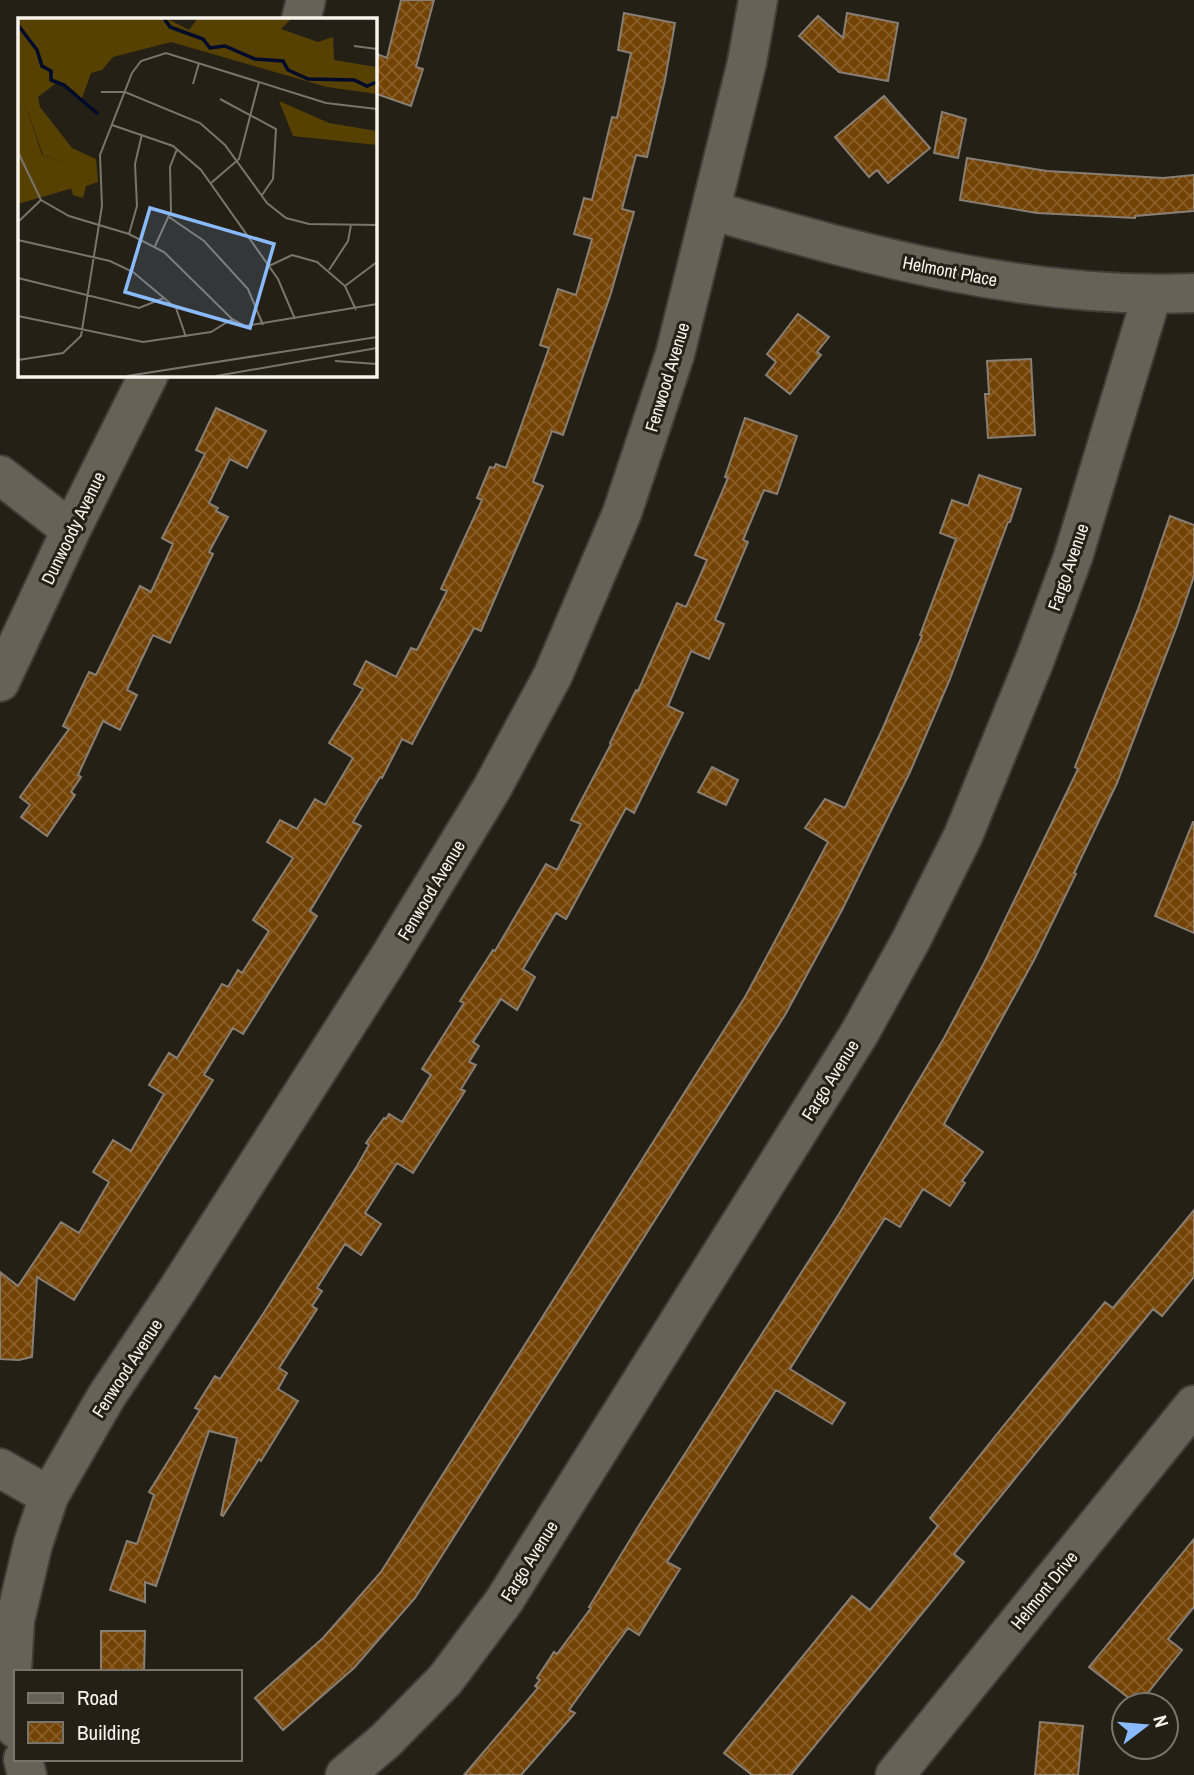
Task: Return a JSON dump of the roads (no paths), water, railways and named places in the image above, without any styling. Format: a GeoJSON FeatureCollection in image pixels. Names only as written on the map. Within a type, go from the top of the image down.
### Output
{"type":"FeatureCollection","features":[{"type":"Feature","properties":{"kind":"street"},"geometry":{"type":"LineString","coordinates":[[301,18],[306,0]]}},
{"type":"Feature","properties":{"kind":"street","name":"Fenwood Avenue"},"geometry":{"type":"LineString","coordinates":[[14,1721],[10,1704],[15,1620],[33,1544],[49,1496],[106,1397],[387,961],[491,790],[553,675],[622,513],[675,354],[747,62],[758,0]]}},
{"type":"Feature","properties":{"kind":"street","name":"Helmont Place"},"geometry":{"type":"LineString","coordinates":[[712,211],[855,252],[952,274],[1042,287],[1152,295],[1194,293]]}},
{"type":"Feature","properties":{"kind":"street","name":"Fargo Avenue"},"geometry":{"type":"LineString","coordinates":[[345,1775],[385,1741],[444,1680],[504,1601],[859,1034],[885,987],[963,836],[1034,662],[1073,557],[1152,295]]}},
{"type":"Feature","properties":{"kind":"street","name":"Dunwoody Avenue"},"geometry":{"type":"LineString","coordinates":[[0,682],[71,530],[148,376]]}},
{"type":"Feature","properties":{"kind":"street"},"geometry":{"type":"LineString","coordinates":[[0,475],[71,530]]}},
{"type":"Feature","properties":{"kind":"street","name":"Helmont Drive"},"geometry":{"type":"LineString","coordinates":[[895,1775],[1194,1405]]}},
{"type":"Feature","properties":{"kind":"street"},"geometry":{"type":"LineString","coordinates":[[0,1468],[49,1496]]}}]}
